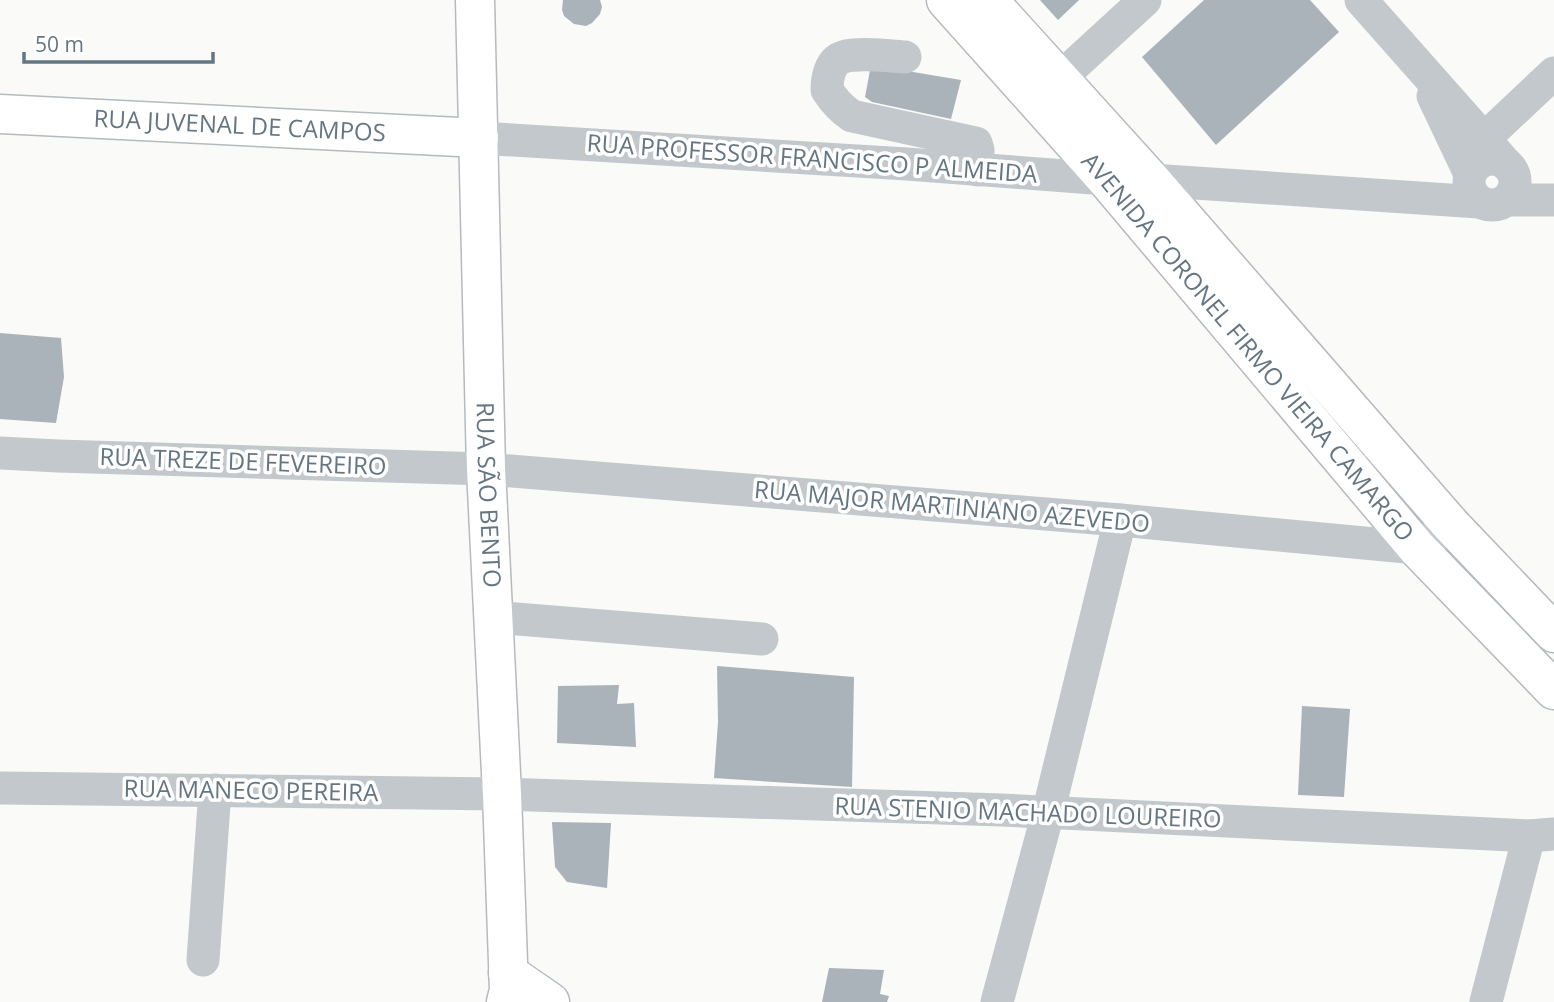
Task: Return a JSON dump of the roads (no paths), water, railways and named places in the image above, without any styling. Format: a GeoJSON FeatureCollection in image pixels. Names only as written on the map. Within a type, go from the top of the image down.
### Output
{"type":"FeatureCollection","features":[{"type":"Feature","properties":{"kind":"main road","name":"RUA SÃO BENTO"},"geometry":{"type":"LineString","coordinates":[[475,0],[486,469],[510,992]]}},
{"type":"Feature","properties":{"kind":"main road","name":"AVENIDA CORONEL FIRMO VIEIRA CAMARGO"},"geometry":{"type":"LineString","coordinates":[[946,0],[1105,179],[1417,548],[1554,690]]}},
{"type":"Feature","properties":{"kind":"main road","name":"AVENIDA CORONEL FIRMO VIEIRA CAMARGO"},"geometry":{"type":"LineString","coordinates":[[988,0],[1151,180],[1451,525],[1554,633]]}},
{"type":"Feature","properties":{"kind":"main road","name":"RUA JUVENAL DE CAMPOS"},"geometry":{"type":"LineString","coordinates":[[0,114],[479,138]]}},
{"type":"Feature","properties":{"kind":"main road"},"geometry":{"type":"LineString","coordinates":[[510,992],[550,1002]]}},
{"type":"Feature","properties":{"kind":"street"},"geometry":{"type":"LineString","coordinates":[[1059,79],[1145,0]]}},
{"type":"Feature","properties":{"kind":"street"},"geometry":{"type":"LineString","coordinates":[[1361,0],[1417,62],[1485,138],[1516,176],[1513,194],[1486,192],[1417,62]]}},
{"type":"Feature","properties":{"kind":"street"},"geometry":{"type":"LineString","coordinates":[[905,57],[843,57],[836,62],[829,74],[827,90],[838,105],[852,116],[976,143],[978,170]]}},
{"type":"Feature","properties":{"kind":"street"},"geometry":{"type":"LineString","coordinates":[[1485,138],[1554,73]]}},
{"type":"Feature","properties":{"kind":"street","name":"RUA PROFESSOR FRANCISCO P ALMEIDA"},"geometry":{"type":"LineString","coordinates":[[479,138],[1105,179],[1486,192],[1554,200]]}},
{"type":"Feature","properties":{"kind":"street","name":"RUA TREZE DE FEVEREIRO"},"geometry":{"type":"LineString","coordinates":[[0,453],[486,469]]}},
{"type":"Feature","properties":{"kind":"street","name":"RUA MAJOR MARTINIANO AZEVEDO"},"geometry":{"type":"LineString","coordinates":[[486,469],[1120,520],[1417,548]]}},
{"type":"Feature","properties":{"kind":"street"},"geometry":{"type":"LineString","coordinates":[[997,1002],[1048,813],[1120,520]]}},
{"type":"Feature","properties":{"kind":"street"},"geometry":{"type":"LineString","coordinates":[[1417,548],[1451,525]]}},
{"type":"Feature","properties":{"kind":"street"},"geometry":{"type":"LineString","coordinates":[[493,617],[762,639]]}},
{"type":"Feature","properties":{"kind":"street","name":"RUA MANECO PEREIRA"},"geometry":{"type":"LineString","coordinates":[[0,788],[502,793]]}},
{"type":"Feature","properties":{"kind":"street"},"geometry":{"type":"LineString","coordinates":[[203,960],[215,790]]}},
{"type":"Feature","properties":{"kind":"street","name":"RUA STENIO MACHADO LOUREIRO"},"geometry":{"type":"LineString","coordinates":[[502,793],[1002,810],[1542,835]]}},
{"type":"Feature","properties":{"kind":"street"},"geometry":{"type":"LineString","coordinates":[[1486,1002],[1542,835]]}}]}
